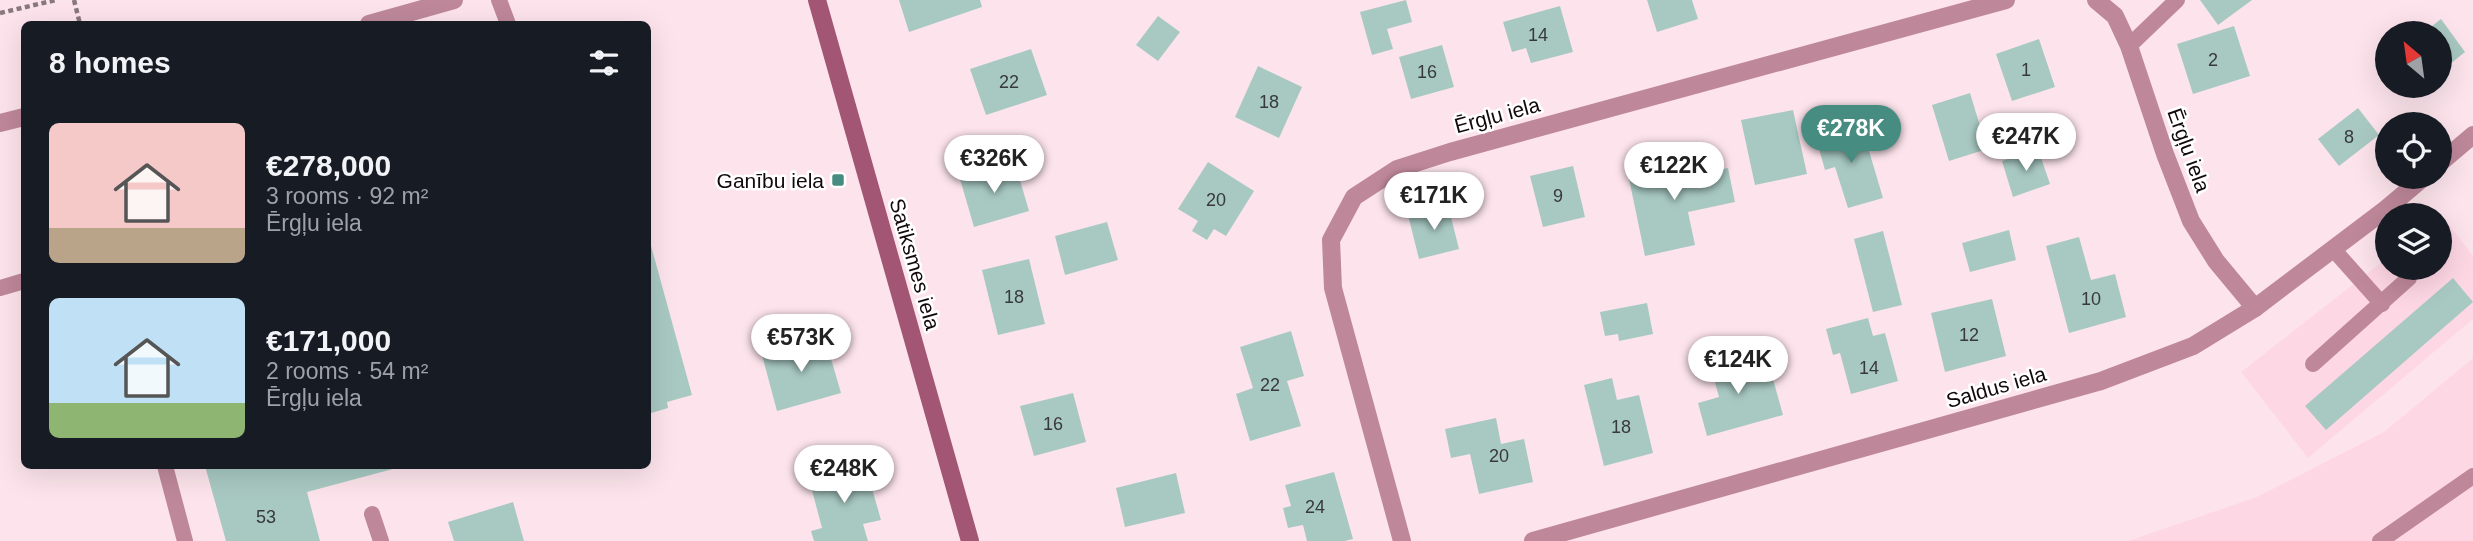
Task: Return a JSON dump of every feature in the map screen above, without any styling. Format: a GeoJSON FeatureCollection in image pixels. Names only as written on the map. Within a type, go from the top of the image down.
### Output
{"type":"FeatureCollection","features":[{"type":"Feature","properties":{"kind":"street","name":"Satiksmes iela"},"geometry":{"type":"LineString","coordinates":[[817,0],[970,541]]}},
{"type":"Feature","properties":{"kind":"street","name":"Ērgļu iela"},"geometry":{"type":"LineString","coordinates":[[1402,541],[1334,288],[1331,240],[1354,197],[1397,169],[1450,152],[2006,0]]}},
{"type":"Feature","properties":{"kind":"street","name":"Ērgļu iela"},"geometry":{"type":"LineString","coordinates":[[2096,0],[2115,16],[2129,46],[2165,154],[2191,221],[2216,261],[2255,309]]}},
{"type":"Feature","properties":{"kind":"street"},"geometry":{"type":"LineString","coordinates":[[379,21],[445,2]]}},
{"type":"Feature","properties":{"kind":"street"},"geometry":{"type":"LineString","coordinates":[[0,123],[21,118]]}},
{"type":"Feature","properties":{"kind":"street"},"geometry":{"type":"LineString","coordinates":[[2452,153],[2473,135]]}},
{"type":"Feature","properties":{"kind":"street","name":"Saldus iela"},"geometry":{"type":"LineString","coordinates":[[1533,541],[2101,381],[2193,346],[2255,309],[2409,189]]}},
{"type":"Feature","properties":{"kind":"lane"},"geometry":{"type":"LineString","coordinates":[[499,0],[507,21]]}},
{"type":"Feature","properties":{"kind":"lane"},"geometry":{"type":"LineString","coordinates":[[2129,46],[2177,0]]}},
{"type":"Feature","properties":{"kind":"lane"},"geometry":{"type":"LineString","coordinates":[[2333,249],[2382,304]]}},
{"type":"Feature","properties":{"kind":"lane"},"geometry":{"type":"LineString","coordinates":[[2313,364],[2407,280]]}},
{"type":"Feature","properties":{"kind":"lane"},"geometry":{"type":"LineString","coordinates":[[0,288],[21,282]]}},
{"type":"Feature","properties":{"kind":"lane"},"geometry":{"type":"LineString","coordinates":[[166,469],[185,541]]}},
{"type":"Feature","properties":{"kind":"lane"},"geometry":{"type":"LineString","coordinates":[[2380,541],[2473,476]]}},
{"type":"Feature","properties":{"kind":"lane"},"geometry":{"type":"LineString","coordinates":[[372,514],[381,541]]}},
{"type":"Feature","properties":{"kind":"path"},"geometry":{"type":"LineString","coordinates":[[0,13],[56,0]]}},
{"type":"Feature","properties":{"kind":"path"},"geometry":{"type":"LineString","coordinates":[[74,0],[79,21]]}},
{"type":"Feature","properties":{"kind":"shaded area"},"geometry":{"type":"Polygon","coordinates":[[[2452,228],[2473,256],[2473,319],[2308,458],[2241,372],[2375,267],[2375,280],[2452,280],[2452,228]]]}},
{"type":"Feature","properties":{"kind":"shaded area"},"geometry":{"type":"Polygon","coordinates":[[[2473,358],[2473,541],[2128,541],[2257,497],[2384,432],[2473,358]]]}},
{"type":"Feature","properties":{"kind":"building"},"geometry":{"type":"Polygon","coordinates":[[[899,0],[980,0],[982,7],[909,32],[899,0]]]}},
{"type":"Feature","properties":{"kind":"building"},"geometry":{"type":"Polygon","coordinates":[[[1406,0],[1412,22],[1387,29],[1393,49],[1372,55],[1360,12],[1406,0]]]}},
{"type":"Feature","properties":{"kind":"building"},"geometry":{"type":"Polygon","coordinates":[[[1647,0],[1692,0],[1698,19],[1657,32],[1647,0]]]}},
{"type":"Feature","properties":{"kind":"building"},"geometry":{"type":"Polygon","coordinates":[[[2200,0],[2252,0],[2218,25],[2200,0]]]}},
{"type":"Feature","properties":{"kind":"building"},"geometry":{"type":"Polygon","coordinates":[[[1560,6],[1573,52],[1531,63],[1526,48],[1512,52],[1503,22],[1560,6]]]}},
{"type":"Feature","properties":{"kind":"building"},"geometry":{"type":"Polygon","coordinates":[[[1158,16],[1180,32],[1158,61],[1136,45],[1158,16]]]}},
{"type":"Feature","properties":{"kind":"building"},"geometry":{"type":"Polygon","coordinates":[[[2234,26],[2250,76],[2193,94],[2177,44],[2234,26]]]}},
{"type":"Feature","properties":{"kind":"building"},"geometry":{"type":"Polygon","coordinates":[[[2452,34],[2465,52],[2452,62],[2452,34]]]}},
{"type":"Feature","properties":{"kind":"building"},"geometry":{"type":"Polygon","coordinates":[[[2039,39],[2055,87],[2012,101],[1996,54],[2039,39]]]}},
{"type":"Feature","properties":{"kind":"building"},"geometry":{"type":"Polygon","coordinates":[[[1442,45],[1454,87],[1411,99],[1399,57],[1442,45]]]}},
{"type":"Feature","properties":{"kind":"building"},"geometry":{"type":"Polygon","coordinates":[[[1031,49],[1047,95],[986,115],[970,69],[1031,49]]]}},
{"type":"Feature","properties":{"kind":"building"},"geometry":{"type":"Polygon","coordinates":[[[1258,66],[1302,87],[1279,138],[1235,117],[1258,66]]]}},
{"type":"Feature","properties":{"kind":"building"},"geometry":{"type":"Polygon","coordinates":[[[1970,93],[1987,149],[1949,161],[1932,105],[1970,93]]]}},
{"type":"Feature","properties":{"kind":"building"},"geometry":{"type":"Polygon","coordinates":[[[2358,108],[2375,130],[2375,138],[2339,166],[2318,139],[2358,108]]]}},
{"type":"Feature","properties":{"kind":"building"},"geometry":{"type":"Polygon","coordinates":[[[1793,110],[1807,174],[1755,185],[1741,120],[1793,110]]]}},
{"type":"Feature","properties":{"kind":"building"},"geometry":{"type":"Polygon","coordinates":[[[1861,124],[1883,198],[1848,208],[1835,167],[1825,170],[1816,138],[1861,124]]]}},
{"type":"Feature","properties":{"kind":"building"},"geometry":{"type":"Polygon","coordinates":[[[2038,149],[2050,184],[2013,197],[2002,161],[2038,149]]]}},
{"type":"Feature","properties":{"kind":"building"},"geometry":{"type":"Polygon","coordinates":[[[1683,157],[1687,176],[1728,168],[1735,202],[1688,212],[1695,245],[1645,256],[1627,169],[1683,157]]]}},
{"type":"Feature","properties":{"kind":"building"},"geometry":{"type":"Polygon","coordinates":[[[1208,162],[1254,191],[1226,236],[1214,229],[1207,240],[1192,231],[1198,221],[1178,209],[1208,162]]]}},
{"type":"Feature","properties":{"kind":"building"},"geometry":{"type":"Polygon","coordinates":[[[1015,163],[1029,211],[974,227],[960,179],[1015,163]]]}},
{"type":"Feature","properties":{"kind":"building"},"geometry":{"type":"Polygon","coordinates":[[[1573,166],[1585,217],[1543,227],[1530,176],[1573,166]]]}},
{"type":"Feature","properties":{"kind":"building"},"geometry":{"type":"Polygon","coordinates":[[[1448,205],[1459,249],[1419,259],[1408,215],[1448,205]]]}},
{"type":"Feature","properties":{"kind":"building"},"geometry":{"type":"Polygon","coordinates":[[[1107,222],[1118,260],[1065,275],[1055,236],[1107,222]]]}},
{"type":"Feature","properties":{"kind":"building"},"geometry":{"type":"Polygon","coordinates":[[[2009,230],[2016,260],[1970,272],[1962,243],[2009,230]]]}},
{"type":"Feature","properties":{"kind":"building"},"geometry":{"type":"Polygon","coordinates":[[[1883,231],[1902,305],[1873,312],[1854,239],[1883,231]]]}},
{"type":"Feature","properties":{"kind":"building"},"geometry":{"type":"Polygon","coordinates":[[[2079,237],[2091,280],[2115,274],[2126,317],[2069,333],[2046,246],[2079,237]]]}},
{"type":"Feature","properties":{"kind":"building"},"geometry":{"type":"Polygon","coordinates":[[[651,246],[692,395],[667,402],[668,408],[651,413],[651,246]]]}},
{"type":"Feature","properties":{"kind":"building"},"geometry":{"type":"Polygon","coordinates":[[[1029,259],[1045,324],[998,335],[982,270],[1029,259]]]}},
{"type":"Feature","properties":{"kind":"building"},"geometry":{"type":"Polygon","coordinates":[[[2452,279],[2473,302],[2326,430],[2305,406],[2452,279]]]}},
{"type":"Feature","properties":{"kind":"building"},"geometry":{"type":"Polygon","coordinates":[[[1992,299],[2006,356],[1945,372],[1931,313],[1992,299]]]}},
{"type":"Feature","properties":{"kind":"building"},"geometry":{"type":"Polygon","coordinates":[[[1647,303],[1653,334],[1619,341],[1618,334],[1605,336],[1600,312],[1647,303]]]}},
{"type":"Feature","properties":{"kind":"building"},"geometry":{"type":"Polygon","coordinates":[[[1868,318],[1873,336],[1885,333],[1898,381],[1851,394],[1840,353],[1833,355],[1826,329],[1868,318]]]}},
{"type":"Feature","properties":{"kind":"building"},"geometry":{"type":"Polygon","coordinates":[[[1291,331],[1304,376],[1287,381],[1301,426],[1250,441],[1236,394],[1253,388],[1240,347],[1291,331]]]}},
{"type":"Feature","properties":{"kind":"building"},"geometry":{"type":"Polygon","coordinates":[[[825,338],[841,393],[777,411],[762,355],[825,338]]]}},
{"type":"Feature","properties":{"kind":"building"},"geometry":{"type":"Polygon","coordinates":[[[1739,349],[1747,378],[1771,372],[1783,415],[1707,436],[1698,403],[1719,397],[1708,357],[1739,349]]]}},
{"type":"Feature","properties":{"kind":"building"},"geometry":{"type":"Polygon","coordinates":[[[1612,378],[1617,400],[1639,395],[1653,453],[1604,466],[1584,385],[1612,378]]]}},
{"type":"Feature","properties":{"kind":"building"},"geometry":{"type":"Polygon","coordinates":[[[1073,393],[1086,442],[1034,456],[1020,406],[1073,393]]]}},
{"type":"Feature","properties":{"kind":"building"},"geometry":{"type":"Polygon","coordinates":[[[1496,418],[1501,444],[1524,439],[1533,482],[1479,494],[1470,454],[1451,458],[1445,429],[1496,418]]]}},
{"type":"Feature","properties":{"kind":"building"},"geometry":{"type":"Polygon","coordinates":[[[865,464],[881,520],[863,524],[868,541],[814,541],[811,531],[822,528],[809,479],[865,464]]]}},
{"type":"Feature","properties":{"kind":"building"},"geometry":{"type":"Polygon","coordinates":[[[206,469],[393,469],[307,492],[320,541],[226,541],[206,469]]]}},
{"type":"Feature","properties":{"kind":"building"},"geometry":{"type":"Polygon","coordinates":[[[1334,472],[1353,539],[1307,541],[1303,525],[1288,528],[1283,508],[1291,506],[1285,485],[1334,472]]]}},
{"type":"Feature","properties":{"kind":"building"},"geometry":{"type":"Polygon","coordinates":[[[1176,473],[1185,513],[1125,527],[1116,488],[1176,473]]]}},
{"type":"Feature","properties":{"kind":"building"},"geometry":{"type":"Polygon","coordinates":[[[513,502],[524,541],[454,541],[448,522],[513,502]]]}},
{"type":"Feature","properties":{"kind":"place","name":"Ganību iela"},"geometry":{"type":"Point","coordinates":[838,180]}}]}
